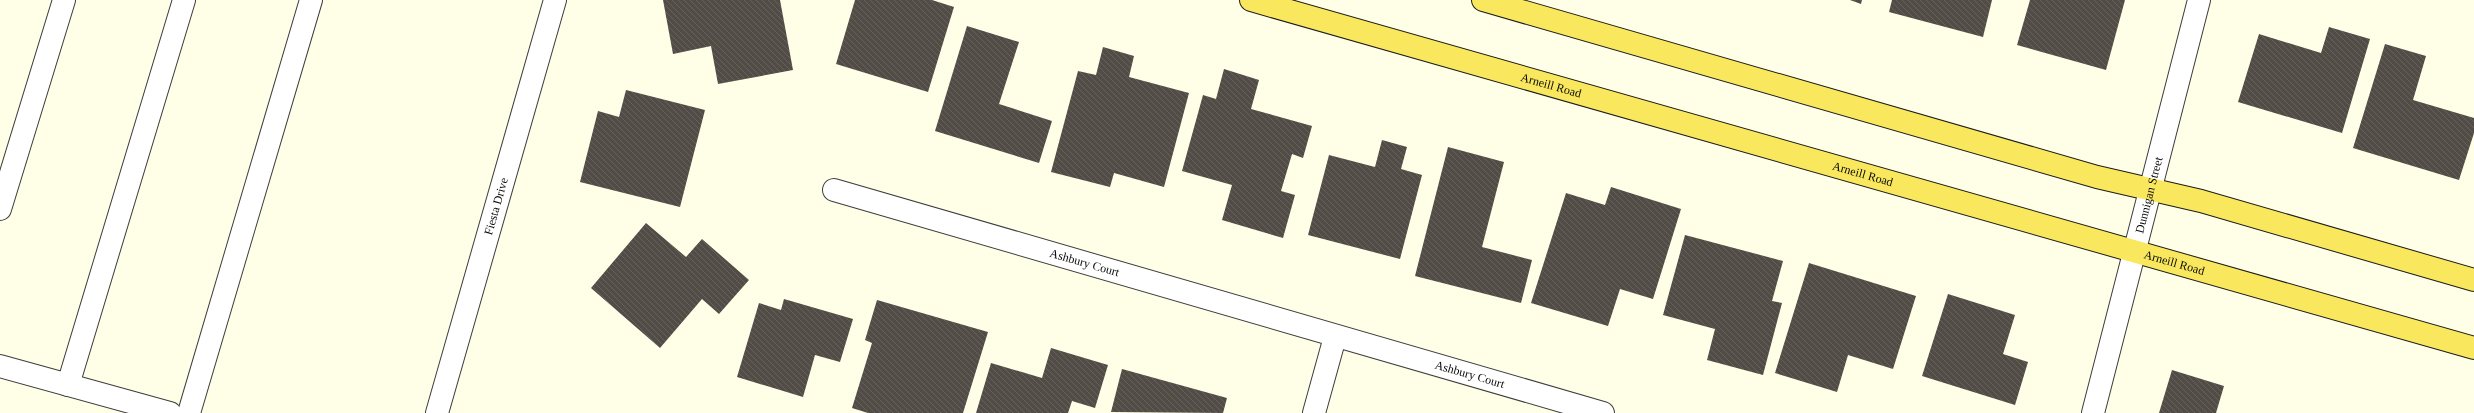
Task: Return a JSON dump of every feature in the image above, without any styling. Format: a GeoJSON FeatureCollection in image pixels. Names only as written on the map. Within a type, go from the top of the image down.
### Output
{"type":"FeatureCollection","features":[{"type":"Feature","properties":{"kind":"main road","name":"Arneill Road"},"geometry":{"type":"LineString","coordinates":[[1251,0],[2072,235],[2136,250],[2474,348]]}},
{"type":"Feature","properties":{"kind":"main road"},"geometry":{"type":"LineString","coordinates":[[1483,0],[2097,177],[2201,201],[2474,280]]}},
{"type":"Feature","properties":{"kind":"street"},"geometry":{"type":"LineString","coordinates":[[0,210],[64,0]]}},
{"type":"Feature","properties":{"kind":"street"},"geometry":{"type":"LineString","coordinates":[[68,385],[184,0]]}},
{"type":"Feature","properties":{"kind":"street"},"geometry":{"type":"LineString","coordinates":[[189,413],[311,0]]}},
{"type":"Feature","properties":{"kind":"street","name":"Fiesta Drive"},"geometry":{"type":"LineString","coordinates":[[437,413],[555,0]]}},
{"type":"Feature","properties":{"kind":"street","name":"Dunnigan Street"},"geometry":{"type":"LineString","coordinates":[[2093,413],[2199,0]]}},
{"type":"Feature","properties":{"kind":"street","name":"Ashbury Court"},"geometry":{"type":"LineString","coordinates":[[834,190],[1335,337],[1603,413]]}},
{"type":"Feature","properties":{"kind":"street"},"geometry":{"type":"LineString","coordinates":[[1314,413],[1335,337]]}},
{"type":"Feature","properties":{"kind":"street"},"geometry":{"type":"LineString","coordinates":[[0,366],[170,413]]}},
{"type":"Feature","properties":{"kind":"building"},"geometry":{"type":"Polygon","coordinates":[[[663,0],[780,0],[793,70],[718,84],[711,46],[673,54],[663,0]]]}},
{"type":"Feature","properties":{"kind":"building"},"geometry":{"type":"Polygon","coordinates":[[[855,0],[932,0],[954,7],[928,92],[836,64],[855,0]]]}},
{"type":"Feature","properties":{"kind":"building"},"geometry":{"type":"Polygon","coordinates":[[[1850,0],[1862,0],[1861,4],[1850,0]]]}},
{"type":"Feature","properties":{"kind":"building"},"geometry":{"type":"Polygon","coordinates":[[[1892,0],[1992,0],[1983,37],[1889,12],[1892,0]]]}},
{"type":"Feature","properties":{"kind":"building"},"geometry":{"type":"Polygon","coordinates":[[[2030,0],[2125,0],[2106,70],[2017,45],[2030,0]]]}},
{"type":"Feature","properties":{"kind":"building"},"geometry":{"type":"Polygon","coordinates":[[[967,26],[1019,42],[999,104],[1052,121],[1039,163],[935,131],[967,26]]]}},
{"type":"Feature","properties":{"kind":"building"},"geometry":{"type":"Polygon","coordinates":[[[2329,27],[2370,39],[2342,133],[2238,102],[2259,34],[2321,53],[2329,27]]]}},
{"type":"Feature","properties":{"kind":"building"},"geometry":{"type":"Polygon","coordinates":[[[2385,44],[2426,56],[2413,100],[2474,118],[2474,133],[2459,180],[2353,148],[2385,44]]]}},
{"type":"Feature","properties":{"kind":"building"},"geometry":{"type":"Polygon","coordinates":[[[1103,47],[1134,56],[1129,77],[1189,93],[1164,187],[1114,173],[1110,187],[1051,172],[1078,71],[1096,75],[1103,47]]]}},
{"type":"Feature","properties":{"kind":"building"},"geometry":{"type":"Polygon","coordinates":[[[1224,69],[1259,80],[1251,109],[1312,126],[1303,158],[1292,154],[1281,191],[1295,195],[1283,238],[1222,220],[1232,185],[1182,171],[1203,95],[1216,99],[1224,69]]]}},
{"type":"Feature","properties":{"kind":"building"},"geometry":{"type":"Polygon","coordinates":[[[626,90],[705,110],[680,207],[580,182],[598,111],[619,117],[626,90]]]}},
{"type":"Feature","properties":{"kind":"building"},"geometry":{"type":"Polygon","coordinates":[[[1382,140],[1407,147],[1401,169],[1422,175],[1400,259],[1308,235],[1329,155],[1375,167],[1382,140]]]}},
{"type":"Feature","properties":{"kind":"building"},"geometry":{"type":"Polygon","coordinates":[[[1448,147],[1504,162],[1482,247],[1532,260],[1521,303],[1415,276],[1448,147]]]}},
{"type":"Feature","properties":{"kind":"building"},"geometry":{"type":"Polygon","coordinates":[[[1611,187],[1681,209],[1653,299],[1620,289],[1608,326],[1531,303],[1566,193],[1605,205],[1611,187]]]}},
{"type":"Feature","properties":{"kind":"building"},"geometry":{"type":"Polygon","coordinates":[[[646,223],[686,257],[702,239],[749,280],[719,314],[702,299],[660,348],[591,288],[646,223]]]}},
{"type":"Feature","properties":{"kind":"building"},"geometry":{"type":"Polygon","coordinates":[[[1685,235],[1783,261],[1772,301],[1782,303],[1763,375],[1707,360],[1715,329],[1663,315],[1685,235]]]}},
{"type":"Feature","properties":{"kind":"building"},"geometry":{"type":"Polygon","coordinates":[[[1809,263],[1916,296],[1893,369],[1848,355],[1837,392],[1775,373],[1809,263]]]}},
{"type":"Feature","properties":{"kind":"building"},"geometry":{"type":"Polygon","coordinates":[[[1948,294],[2015,315],[2003,354],[2028,362],[2015,405],[1922,376],[1948,294]]]}},
{"type":"Feature","properties":{"kind":"building"},"geometry":{"type":"Polygon","coordinates":[[[784,299],[853,319],[840,362],[815,355],[803,397],[737,377],[759,303],[781,310],[784,299]]]}},
{"type":"Feature","properties":{"kind":"building"},"geometry":{"type":"Polygon","coordinates":[[[877,300],[988,332],[963,413],[868,413],[852,408],[872,343],[865,340],[877,300]]]}},
{"type":"Feature","properties":{"kind":"building"},"geometry":{"type":"Polygon","coordinates":[[[1051,348],[1108,365],[1095,408],[1072,401],[1068,413],[976,413],[991,363],[1042,378],[1051,348]]]}},
{"type":"Feature","properties":{"kind":"building"},"geometry":{"type":"Polygon","coordinates":[[[1122,369],[1227,398],[1223,413],[1111,412],[1122,369]]]}},
{"type":"Feature","properties":{"kind":"building"},"geometry":{"type":"Polygon","coordinates":[[[2172,370],[2224,386],[2216,413],[2159,413],[2172,370]]]}}]}
